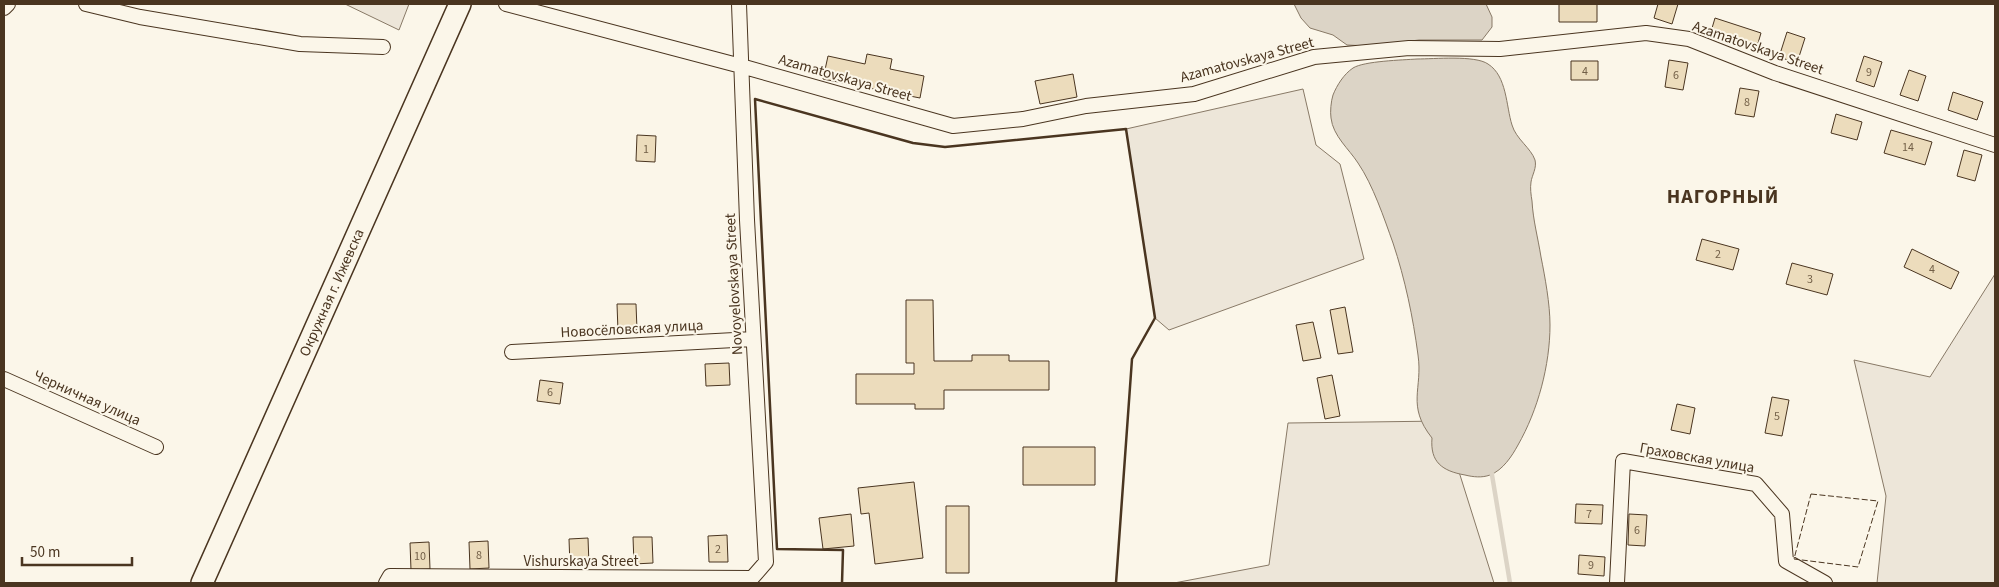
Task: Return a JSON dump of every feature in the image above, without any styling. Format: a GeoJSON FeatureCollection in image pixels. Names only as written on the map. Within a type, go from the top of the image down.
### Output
{"type":"FeatureCollection","features":[{"type":"Feature","properties":{"kind":"main road","name":"Окружная г. Ижевска"},"geometry":{"type":"LineString","coordinates":[[202,583],[460,4]]}},
{"type":"Feature","properties":{"kind":"street"},"geometry":{"type":"LineString","coordinates":[[4,8],[8,4]]}},
{"type":"Feature","properties":{"kind":"street"},"geometry":{"type":"LineString","coordinates":[[86,4],[140,16],[300,44],[383,47]]}},
{"type":"Feature","properties":{"kind":"street","name":"Azamatovskaya Street"},"geometry":{"type":"LineString","coordinates":[[506,4],[742,66],[953,126],[1023,119],[1086,106],[1194,94],[1314,57],[1409,48],[1500,49],[1646,33],[1689,39],[1775,73],[1995,145]]}},
{"type":"Feature","properties":{"kind":"street","name":"Novoyelovskaya Street"},"geometry":{"type":"LineString","coordinates":[[739,4],[747,220],[766,562]]}},
{"type":"Feature","properties":{"kind":"street","name":"Новосёловская улица"},"geometry":{"type":"LineString","coordinates":[[512,352],[753,339]]}},
{"type":"Feature","properties":{"kind":"street","name":"Черничная улица"},"geometry":{"type":"LineString","coordinates":[[4,379],[156,447]]}},
{"type":"Feature","properties":{"kind":"street","name":"Граховская улица"},"geometry":{"type":"LineString","coordinates":[[1617,583],[1623,461],[1756,484],[1782,514],[1786,561],[1825,583]]}},
{"type":"Feature","properties":{"kind":"street","name":"Vishurskaya Street"},"geometry":{"type":"LineString","coordinates":[[388,580],[752,578],[766,562]]}},
{"type":"Feature","properties":{"kind":"shaded area"},"geometry":{"type":"Polygon","coordinates":[[[345,4],[409,4],[399,30],[345,4]]]}},
{"type":"Feature","properties":{"kind":"shaded area"},"geometry":{"type":"Polygon","coordinates":[[[1294,4],[1486,4],[1492,17],[1492,27],[1482,40],[1419,40],[1368,46],[1347,45],[1333,35],[1310,28],[1301,18],[1294,4]]]}},
{"type":"Feature","properties":{"kind":"shaded area"},"geometry":{"type":"Polygon","coordinates":[[[1417,59],[1474,59],[1488,64],[1494,69],[1505,92],[1514,130],[1535,160],[1531,192],[1534,222],[1546,282],[1549,308],[1548,356],[1537,402],[1518,445],[1503,466],[1495,473],[1484,477],[1450,471],[1435,459],[1432,438],[1424,426],[1417,406],[1419,367],[1414,327],[1393,243],[1369,181],[1332,125],[1332,97],[1350,70],[1374,62],[1417,59]]]}},
{"type":"Feature","properties":{"kind":"shaded area"},"geometry":{"type":"Polygon","coordinates":[[[1303,89],[1316,145],[1340,164],[1364,259],[1169,330],[1155,318],[1126,129],[1303,89]]]}},
{"type":"Feature","properties":{"kind":"shaded area"},"geometry":{"type":"Polygon","coordinates":[[[1995,274],[1995,583],[1877,583],[1886,496],[1854,360],[1930,377],[1995,274]]]}},
{"type":"Feature","properties":{"kind":"shaded area"},"geometry":{"type":"Polygon","coordinates":[[[1443,421],[1494,583],[1174,583],[1269,565],[1288,423],[1443,421]]]}},
{"type":"Feature","properties":{"kind":"building"},"geometry":{"type":"Polygon","coordinates":[[[1559,4],[1597,4],[1597,22],[1559,22],[1559,4]]]}},
{"type":"Feature","properties":{"kind":"building"},"geometry":{"type":"Polygon","coordinates":[[[1658,4],[1678,4],[1672,24],[1654,18],[1658,4]]]}},
{"type":"Feature","properties":{"kind":"building"},"geometry":{"type":"Polygon","coordinates":[[[1715,18],[1761,33],[1756,50],[1710,35],[1715,18]]]}},
{"type":"Feature","properties":{"kind":"building"},"geometry":{"type":"Polygon","coordinates":[[[1787,32],[1805,38],[1797,63],[1779,57],[1787,32]]]}},
{"type":"Feature","properties":{"kind":"building"},"geometry":{"type":"Polygon","coordinates":[[[867,54],[892,59],[890,69],[924,76],[920,98],[823,79],[828,56],[865,64],[867,54]]]}},
{"type":"Feature","properties":{"kind":"building"},"geometry":{"type":"Polygon","coordinates":[[[1864,56],[1882,62],[1874,87],[1856,81],[1864,56]]]}},
{"type":"Feature","properties":{"kind":"building"},"geometry":{"type":"Polygon","coordinates":[[[1669,60],[1688,63],[1683,90],[1665,87],[1669,60]]]}},
{"type":"Feature","properties":{"kind":"building"},"geometry":{"type":"Polygon","coordinates":[[[1571,61],[1598,61],[1598,80],[1571,80],[1571,61]]]}},
{"type":"Feature","properties":{"kind":"building"},"geometry":{"type":"Polygon","coordinates":[[[1909,70],[1926,76],[1918,101],[1900,95],[1909,70]]]}},
{"type":"Feature","properties":{"kind":"building"},"geometry":{"type":"Polygon","coordinates":[[[1073,74],[1077,97],[1040,104],[1035,81],[1073,74]]]}},
{"type":"Feature","properties":{"kind":"building"},"geometry":{"type":"Polygon","coordinates":[[[1740,88],[1759,91],[1754,117],[1735,114],[1740,88]]]}},
{"type":"Feature","properties":{"kind":"building"},"geometry":{"type":"Polygon","coordinates":[[[1953,92],[1983,102],[1977,120],[1948,110],[1953,92]]]}},
{"type":"Feature","properties":{"kind":"building"},"geometry":{"type":"Polygon","coordinates":[[[1836,114],[1862,122],[1857,140],[1831,133],[1836,114]]]}},
{"type":"Feature","properties":{"kind":"building"},"geometry":{"type":"Polygon","coordinates":[[[1891,130],[1932,142],[1925,165],[1884,153],[1891,130]]]}},
{"type":"Feature","properties":{"kind":"building"},"geometry":{"type":"Polygon","coordinates":[[[637,135],[656,136],[655,162],[636,161],[637,135]]]}},
{"type":"Feature","properties":{"kind":"building"},"geometry":{"type":"Polygon","coordinates":[[[1964,150],[1982,155],[1975,181],[1957,176],[1964,150]]]}},
{"type":"Feature","properties":{"kind":"building"},"geometry":{"type":"Polygon","coordinates":[[[1702,239],[1739,249],[1733,270],[1696,260],[1702,239]]]}},
{"type":"Feature","properties":{"kind":"building"},"geometry":{"type":"Polygon","coordinates":[[[1912,249],[1959,272],[1951,289],[1904,267],[1912,249]]]}},
{"type":"Feature","properties":{"kind":"building"},"geometry":{"type":"Polygon","coordinates":[[[1792,263],[1833,274],[1827,295],[1786,284],[1792,263]]]}},
{"type":"Feature","properties":{"kind":"building"},"geometry":{"type":"Polygon","coordinates":[[[906,300],[933,300],[934,361],[972,361],[972,355],[1009,355],[1009,361],[1049,361],[1049,390],[944,390],[944,409],[915,409],[915,404],[856,404],[856,374],[914,374],[914,363],[906,363],[906,300]]]}},
{"type":"Feature","properties":{"kind":"building"},"geometry":{"type":"Polygon","coordinates":[[[617,304],[636,304],[637,330],[618,331],[617,304]]]}},
{"type":"Feature","properties":{"kind":"building"},"geometry":{"type":"Polygon","coordinates":[[[1345,307],[1353,352],[1338,354],[1330,310],[1345,307]]]}},
{"type":"Feature","properties":{"kind":"building"},"geometry":{"type":"Polygon","coordinates":[[[1313,322],[1321,358],[1303,361],[1296,325],[1313,322]]]}},
{"type":"Feature","properties":{"kind":"building"},"geometry":{"type":"Polygon","coordinates":[[[729,363],[730,385],[706,386],[705,364],[729,363]]]}},
{"type":"Feature","properties":{"kind":"building"},"geometry":{"type":"Polygon","coordinates":[[[1332,375],[1340,416],[1325,419],[1317,378],[1332,375]]]}},
{"type":"Feature","properties":{"kind":"building"},"geometry":{"type":"Polygon","coordinates":[[[540,380],[563,383],[560,404],[537,401],[540,380]]]}},
{"type":"Feature","properties":{"kind":"building"},"geometry":{"type":"Polygon","coordinates":[[[1772,397],[1789,400],[1782,436],[1765,433],[1772,397]]]}},
{"type":"Feature","properties":{"kind":"building"},"geometry":{"type":"Polygon","coordinates":[[[1677,404],[1695,408],[1690,434],[1671,430],[1677,404]]]}},
{"type":"Feature","properties":{"kind":"building"},"geometry":{"type":"Polygon","coordinates":[[[1023,447],[1095,447],[1095,485],[1023,485],[1023,447]]]}},
{"type":"Feature","properties":{"kind":"building"},"geometry":{"type":"Polygon","coordinates":[[[914,482],[923,558],[875,564],[869,513],[861,514],[858,488],[914,482]]]}},
{"type":"Feature","properties":{"kind":"building"},"geometry":{"type":"Polygon","coordinates":[[[1576,504],[1603,505],[1602,524],[1575,523],[1576,504]]]}},
{"type":"Feature","properties":{"kind":"building"},"geometry":{"type":"Polygon","coordinates":[[[946,506],[969,506],[969,573],[946,573],[946,506]]]}},
{"type":"Feature","properties":{"kind":"building"},"geometry":{"type":"Polygon","coordinates":[[[851,514],[854,546],[823,549],[819,518],[851,514]]]}},
{"type":"Feature","properties":{"kind":"building"},"geometry":{"type":"Polygon","coordinates":[[[1629,514],[1647,515],[1645,546],[1628,545],[1629,514]]]}},
{"type":"Feature","properties":{"kind":"building"},"geometry":{"type":"Polygon","coordinates":[[[727,535],[728,562],[709,562],[708,536],[727,535]]]}},
{"type":"Feature","properties":{"kind":"building"},"geometry":{"type":"Polygon","coordinates":[[[633,537],[652,537],[653,563],[634,564],[633,537]]]}},
{"type":"Feature","properties":{"kind":"building"},"geometry":{"type":"Polygon","coordinates":[[[588,538],[589,565],[570,566],[569,539],[588,538]]]}},
{"type":"Feature","properties":{"kind":"building"},"geometry":{"type":"Polygon","coordinates":[[[488,541],[489,568],[470,569],[469,542],[488,541]]]}},
{"type":"Feature","properties":{"kind":"building"},"geometry":{"type":"Polygon","coordinates":[[[429,542],[430,569],[411,570],[410,543],[429,542]]]}},
{"type":"Feature","properties":{"kind":"building"},"geometry":{"type":"Polygon","coordinates":[[[1579,555],[1605,557],[1604,576],[1578,574],[1579,555]]]}},
{"type":"Feature","properties":{"kind":"waterway"},"geometry":{"type":"LineString","coordinates":[[1491,469],[1510,583]]}},
{"type":"Feature","properties":{"kind":"fence"},"geometry":{"type":"LineString","coordinates":[[1811,494],[1878,501],[1858,567],[1794,559],[1811,494]]}},
{"type":"Feature","properties":{"kind":"wall"},"geometry":{"type":"LineString","coordinates":[[842,583],[843,550],[777,549],[755,99],[913,143],[945,147],[1126,129],[1155,318],[1132,359],[1116,583]]}},
{"type":"Feature","properties":{"kind":"district","name":"НАГОРНЫЙ"},"geometry":{"type":"Point","coordinates":[1723,197]}}]}
